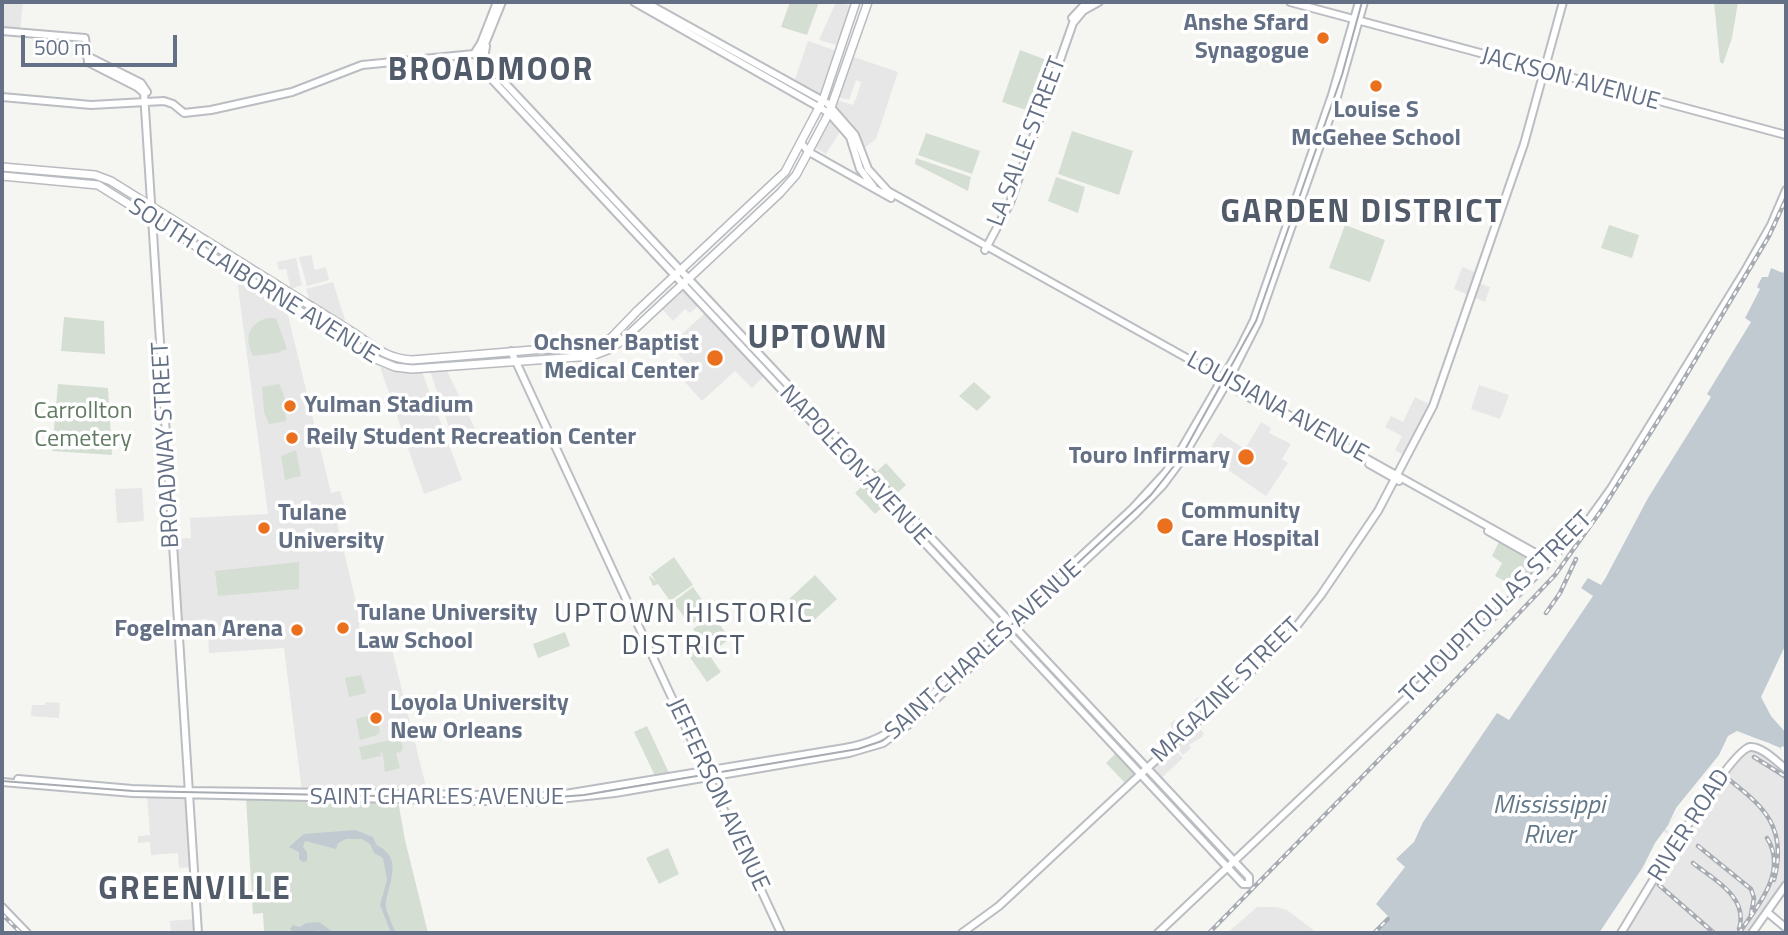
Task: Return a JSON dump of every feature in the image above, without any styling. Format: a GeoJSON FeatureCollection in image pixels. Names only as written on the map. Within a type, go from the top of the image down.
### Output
{"type":"FeatureCollection","features":[{"type":"Feature","properties":{"kind":"main road","name":"SOUTH CLAIBORNE AVENUE"},"geometry":{"type":"LineString","coordinates":[[2,167],[97,176],[116,184],[216,244],[390,356],[412,360],[545,349],[581,351],[599,345],[619,332],[637,311],[782,176],[821,103],[856,2]]}},
{"type":"Feature","properties":{"kind":"main road","name":"SOUTH CLAIBORNE AVENUE"},"geometry":{"type":"LineString","coordinates":[[2,176],[95,184],[214,261],[389,366],[412,369],[587,356],[610,349],[791,182],[830,110],[868,2]]}},
{"type":"Feature","properties":{"kind":"main road"},"geometry":{"type":"LineString","coordinates":[[189,243],[209,252],[216,244]]}},
{"type":"Feature","properties":{"kind":"main road"},"geometry":{"type":"LineString","coordinates":[[214,261],[215,254],[220,253],[244,264]]}},
{"type":"Feature","properties":{"kind":"main road"},"geometry":{"type":"LineString","coordinates":[[680,270],[688,279]]}},
{"type":"Feature","properties":{"kind":"street"},"geometry":{"type":"LineString","coordinates":[[146,101],[166,104],[182,116],[198,115],[290,96],[366,69],[468,59],[477,55],[500,2]]}},
{"type":"Feature","properties":{"kind":"street"},"geometry":{"type":"LineString","coordinates":[[634,2],[821,103]]}},
{"type":"Feature","properties":{"kind":"street"},"geometry":{"type":"LineString","coordinates":[[645,2],[821,103],[851,130],[858,141],[863,167]]}},
{"type":"Feature","properties":{"kind":"street"},"geometry":{"type":"LineString","coordinates":[[1067,33],[1075,12],[1087,2]]}},
{"type":"Feature","properties":{"kind":"street"},"geometry":{"type":"LineString","coordinates":[[1067,33],[1079,15],[1099,2]]}},
{"type":"Feature","properties":{"kind":"street","name":"JACKSON AVENUE"},"geometry":{"type":"LineString","coordinates":[[1290,2],[1786,137]]}},
{"type":"Feature","properties":{"kind":"street","name":"SAINT CHARLES AVENUE"},"geometry":{"type":"LineString","coordinates":[[1357,21],[1359,2]]}},
{"type":"Feature","properties":{"kind":"street","name":"SAINT CHARLES AVENUE"},"geometry":{"type":"LineString","coordinates":[[2,780],[133,793],[394,797],[553,796],[705,774],[845,748],[879,738],[898,726],[1163,485],[1190,447],[1259,321],[1337,97],[1348,50],[1364,2]]}},
{"type":"Feature","properties":{"kind":"street","name":"MAGAZINE STREET"},"geometry":{"type":"LineString","coordinates":[[962,933],[999,906],[1288,637],[1321,596],[1378,511],[1433,406],[1524,144],[1563,2]]}},
{"type":"Feature","properties":{"kind":"street"},"geometry":{"type":"LineString","coordinates":[[2,31],[85,38],[88,59],[140,88],[146,101]]}},
{"type":"Feature","properties":{"kind":"street","name":"LA SALLE STREET"},"geometry":{"type":"LineString","coordinates":[[984,247],[1010,203],[1067,33]]}},
{"type":"Feature","properties":{"kind":"street","name":"NAPOLEON AVENUE"},"geometry":{"type":"LineString","coordinates":[[483,44],[483,58],[488,65],[1144,772],[1231,864],[1249,877],[1250,884],[1243,884],[1231,864]]}},
{"type":"Feature","properties":{"kind":"street"},"geometry":{"type":"LineString","coordinates":[[2,98],[91,108],[146,101],[169,102],[184,113],[198,112],[292,92],[362,65],[477,55]]}},
{"type":"Feature","properties":{"kind":"street","name":"NAPOLEON AVENUE"},"geometry":{"type":"LineString","coordinates":[[477,55],[485,72],[680,270]]}},
{"type":"Feature","properties":{"kind":"street"},"geometry":{"type":"LineString","coordinates":[[468,59],[485,72]]}},
{"type":"Feature","properties":{"kind":"street","name":"BROADWAY STREET"},"geometry":{"type":"LineString","coordinates":[[146,101],[198,933]]}},
{"type":"Feature","properties":{"kind":"street"},"geometry":{"type":"LineString","coordinates":[[830,110],[852,141],[863,167]]}},
{"type":"Feature","properties":{"kind":"street"},"geometry":{"type":"LineString","coordinates":[[843,128],[851,130]]}},
{"type":"Feature","properties":{"kind":"street","name":"LOUISIANA AVENUE"},"geometry":{"type":"LineString","coordinates":[[801,143],[880,191],[984,247]]}},
{"type":"Feature","properties":{"kind":"street","name":"LOUISIANA AVENUE"},"geometry":{"type":"LineString","coordinates":[[810,150],[850,170],[863,167]]}},
{"type":"Feature","properties":{"kind":"street","name":"LOUISIANA AVENUE"},"geometry":{"type":"LineString","coordinates":[[863,167],[897,197],[1002,258],[1548,562]]}},
{"type":"Feature","properties":{"kind":"street","name":"LOUISIANA AVENUE"},"geometry":{"type":"LineString","coordinates":[[863,167],[871,184],[880,191]]}},
{"type":"Feature","properties":{"kind":"street","name":"TCHOUPITOULAS STREET"},"geometry":{"type":"LineString","coordinates":[[1158,933],[1587,522],[1610,490],[1746,269],[1771,225],[1786,191]]}},
{"type":"Feature","properties":{"kind":"street","name":"JEFFERSON AVENUE"},"geometry":{"type":"LineString","coordinates":[[509,351],[779,933]]}},
{"type":"Feature","properties":{"kind":"street","name":"RIVER ROAD"},"geometry":{"type":"LineString","coordinates":[[1621,933],[1719,778],[1744,749],[1753,747],[1786,769]]}},
{"type":"Feature","properties":{"kind":"street"},"geometry":{"type":"LineString","coordinates":[[1752,933],[1786,885]]}},
{"type":"Feature","properties":{"kind":"street"},"geometry":{"type":"LineString","coordinates":[[2,907],[27,933]]}},
{"type":"Feature","properties":{"kind":"street"},"geometry":{"type":"LineString","coordinates":[[1767,912],[1786,928]]}},
{"type":"Feature","properties":{"kind":"shaded area"},"geometry":{"type":"Polygon","coordinates":[[[2,2],[23,2],[20,31],[2,29],[2,2]]]}},
{"type":"Feature","properties":{"kind":"shaded area"},"geometry":{"type":"Polygon","coordinates":[[[836,2],[852,6],[836,45],[819,40],[836,2]]]}},
{"type":"Feature","properties":{"kind":"shaded area"},"geometry":{"type":"Polygon","coordinates":[[[808,41],[837,51],[820,97],[794,82],[808,41]]]}},
{"type":"Feature","properties":{"kind":"shaded area"},"geometry":{"type":"Polygon","coordinates":[[[851,56],[898,72],[876,139],[863,149],[834,106],[837,100],[853,105],[857,96],[861,82],[856,80],[849,100],[837,97],[851,56]]]}},
{"type":"Feature","properties":{"kind":"shaded area"},"geometry":{"type":"Polygon","coordinates":[[[830,117],[841,130],[826,154],[814,147],[830,117]]]}},
{"type":"Feature","properties":{"kind":"shaded area"},"geometry":{"type":"Polygon","coordinates":[[[311,255],[315,270],[326,267],[329,280],[307,286],[299,257],[311,255]]]}},
{"type":"Feature","properties":{"kind":"shaded area"},"geometry":{"type":"Polygon","coordinates":[[[296,258],[302,285],[291,289],[286,269],[279,270],[277,262],[296,258]]]}},
{"type":"Feature","properties":{"kind":"shaded area"},"geometry":{"type":"Polygon","coordinates":[[[1462,267],[1477,273],[1475,282],[1490,287],[1485,302],[1454,289],[1462,267]]]}},
{"type":"Feature","properties":{"kind":"shaded area","name":"Tulane University"},"geometry":{"type":"Polygon","coordinates":[[[236,272],[285,303],[331,493],[340,491],[345,508],[334,510],[361,623],[361,640],[388,634],[428,795],[302,792],[284,648],[209,653],[207,619],[180,621],[175,539],[191,538],[190,518],[268,514],[236,272]]]}},
{"type":"Feature","properties":{"kind":"shaded area"},"geometry":{"type":"Polygon","coordinates":[[[333,282],[344,323],[310,302],[306,289],[333,282]]]}},
{"type":"Feature","properties":{"kind":"shaded area"},"geometry":{"type":"Polygon","coordinates":[[[682,288],[698,306],[690,313],[685,309],[673,321],[661,308],[682,288]]]}},
{"type":"Feature","properties":{"kind":"shaded area","name":"Ochsner Baptist Medical Center"},"geometry":{"type":"Polygon","coordinates":[[[707,311],[765,375],[752,388],[735,371],[702,401],[683,380],[693,370],[670,345],[707,311]]]}},
{"type":"Feature","properties":{"kind":"shaded area"},"geometry":{"type":"Polygon","coordinates":[[[380,367],[395,371],[422,372],[462,480],[424,494],[380,367]]]}},
{"type":"Feature","properties":{"kind":"shaded area"},"geometry":{"type":"Polygon","coordinates":[[[446,369],[480,439],[456,448],[430,371],[446,369]]]}},
{"type":"Feature","properties":{"kind":"shaded area"},"geometry":{"type":"Polygon","coordinates":[[[1479,385],[1509,395],[1500,419],[1471,409],[1479,385]]]}},
{"type":"Feature","properties":{"kind":"shaded area"},"geometry":{"type":"Polygon","coordinates":[[[1415,397],[1431,405],[1405,456],[1395,450],[1402,436],[1385,427],[1391,416],[1403,422],[1415,397]]]}},
{"type":"Feature","properties":{"kind":"shaded area","name":"Touro Infirmary"},"geometry":{"type":"Polygon","coordinates":[[[1261,422],[1271,428],[1269,433],[1291,444],[1282,459],[1288,463],[1266,496],[1206,455],[1220,433],[1245,449],[1261,422]]]}},
{"type":"Feature","properties":{"kind":"shaded area"},"geometry":{"type":"Polygon","coordinates":[[[142,488],[144,521],[117,523],[115,489],[142,488]]]}},
{"type":"Feature","properties":{"kind":"shaded area"},"geometry":{"type":"Polygon","coordinates":[[[1213,692],[1219,699],[1195,718],[1188,711],[1196,703],[1194,700],[1199,697],[1203,701],[1213,692]]]}},
{"type":"Feature","properties":{"kind":"shaded area"},"geometry":{"type":"Polygon","coordinates":[[[46,702],[60,703],[59,718],[31,716],[32,705],[45,705],[46,702]]]}},
{"type":"Feature","properties":{"kind":"shaded area"},"geometry":{"type":"Polygon","coordinates":[[[1185,714],[1193,722],[1171,743],[1163,735],[1174,720],[1185,714]]]}},
{"type":"Feature","properties":{"kind":"shaded area"},"geometry":{"type":"Polygon","coordinates":[[[1196,726],[1204,733],[1189,745],[1191,748],[1183,755],[1175,746],[1196,726]]]}},
{"type":"Feature","properties":{"kind":"shaded area"},"geometry":{"type":"Polygon","coordinates":[[[1173,748],[1183,758],[1159,780],[1149,770],[1173,748]]]}},
{"type":"Feature","properties":{"kind":"shaded area"},"geometry":{"type":"Polygon","coordinates":[[[1752,749],[1786,771],[1786,879],[1746,933],[1623,933],[1679,844],[1656,825],[1658,823],[1681,841],[1723,775],[1741,754],[1752,749]]]}},
{"type":"Feature","properties":{"kind":"shaded area"},"geometry":{"type":"Polygon","coordinates":[[[147,795],[187,798],[192,867],[179,868],[178,853],[151,855],[150,842],[138,843],[138,836],[150,835],[147,795]]]}},
{"type":"Feature","properties":{"kind":"shaded area"},"geometry":{"type":"Polygon","coordinates":[[[1257,907],[1287,910],[1317,933],[1227,933],[1257,907]]]}},
{"type":"Feature","properties":{"kind":"shaded area"},"geometry":{"type":"Polygon","coordinates":[[[195,919],[196,933],[171,933],[170,921],[195,919]]]}},
{"type":"Feature","properties":{"kind":"green space"},"geometry":{"type":"Polygon","coordinates":[[[790,2],[819,2],[807,35],[781,27],[790,2]]]}},
{"type":"Feature","properties":{"kind":"green space"},"geometry":{"type":"Polygon","coordinates":[[[1714,2],[1738,2],[1732,38],[1723,64],[1720,62],[1714,2]]]}},
{"type":"Feature","properties":{"kind":"green space"},"geometry":{"type":"Polygon","coordinates":[[[1020,50],[1052,62],[1035,113],[1002,102],[1020,50]]]}},
{"type":"Feature","properties":{"kind":"green space"},"geometry":{"type":"Polygon","coordinates":[[[1072,131],[1133,151],[1119,195],[1058,174],[1072,131]]]}},
{"type":"Feature","properties":{"kind":"green space"},"geometry":{"type":"Polygon","coordinates":[[[926,133],[980,151],[972,174],[918,155],[926,133]]]}},
{"type":"Feature","properties":{"kind":"green space"},"geometry":{"type":"Polygon","coordinates":[[[916,158],[971,177],[968,191],[915,164],[916,158]]]}},
{"type":"Feature","properties":{"kind":"green space"},"geometry":{"type":"Polygon","coordinates":[[[1056,177],[1085,187],[1078,213],[1048,201],[1056,177]]]}},
{"type":"Feature","properties":{"kind":"green space"},"geometry":{"type":"Polygon","coordinates":[[[1345,225],[1385,240],[1370,282],[1329,268],[1345,225]]]}},
{"type":"Feature","properties":{"kind":"green space"},"geometry":{"type":"Polygon","coordinates":[[[1609,225],[1639,235],[1632,258],[1601,248],[1609,225]]]}},
{"type":"Feature","properties":{"kind":"green space"},"geometry":{"type":"Polygon","coordinates":[[[64,317],[104,321],[105,354],[61,351],[64,317]]]}},
{"type":"Feature","properties":{"kind":"green space"},"geometry":{"type":"Polygon","coordinates":[[[267,318],[276,318],[287,349],[253,356],[248,338],[250,332],[256,324],[267,318]]]}},
{"type":"Feature","properties":{"kind":"green space"},"geometry":{"type":"Polygon","coordinates":[[[974,382],[991,397],[977,411],[959,396],[974,382]]]}},
{"type":"Feature","properties":{"kind":"green space","name":"Carrollton Cemetery"},"geometry":{"type":"Polygon","coordinates":[[[58,384],[108,388],[112,455],[52,451],[58,384]]]}},
{"type":"Feature","properties":{"kind":"green space"},"geometry":{"type":"Polygon","coordinates":[[[279,384],[284,395],[286,421],[269,424],[264,412],[262,387],[279,384]]]}},
{"type":"Feature","properties":{"kind":"green space"},"geometry":{"type":"Polygon","coordinates":[[[296,450],[301,476],[285,480],[281,456],[296,450]]]}},
{"type":"Feature","properties":{"kind":"green space"},"geometry":{"type":"Polygon","coordinates":[[[886,463],[906,485],[893,497],[873,475],[886,463]]]}},
{"type":"Feature","properties":{"kind":"green space"},"geometry":{"type":"Polygon","coordinates":[[[866,482],[886,504],[875,514],[855,493],[866,482]]]}},
{"type":"Feature","properties":{"kind":"green space"},"geometry":{"type":"Polygon","coordinates":[[[1501,538],[1546,564],[1521,590],[1495,576],[1502,563],[1492,556],[1501,538]]]}},
{"type":"Feature","properties":{"kind":"green space"},"geometry":{"type":"Polygon","coordinates":[[[674,557],[693,585],[670,601],[658,584],[653,586],[649,577],[656,582],[651,574],[674,557]]]}},
{"type":"Feature","properties":{"kind":"green space"},"geometry":{"type":"Polygon","coordinates":[[[299,562],[299,589],[218,596],[215,571],[299,562]]]}},
{"type":"Feature","properties":{"kind":"green space"},"geometry":{"type":"Polygon","coordinates":[[[815,575],[837,599],[812,622],[789,599],[815,575]]]}},
{"type":"Feature","properties":{"kind":"green space"},"geometry":{"type":"Polygon","coordinates":[[[693,587],[710,611],[690,625],[673,602],[693,587]]]}},
{"type":"Feature","properties":{"kind":"green space"},"geometry":{"type":"Polygon","coordinates":[[[713,615],[730,639],[710,653],[693,629],[713,615]]]}},
{"type":"Feature","properties":{"kind":"green space"},"geometry":{"type":"Polygon","coordinates":[[[565,632],[570,646],[538,658],[533,644],[565,632]]]}},
{"type":"Feature","properties":{"kind":"green space"},"geometry":{"type":"Polygon","coordinates":[[[701,643],[721,672],[707,682],[687,653],[701,643]]]}},
{"type":"Feature","properties":{"kind":"green space"},"geometry":{"type":"Polygon","coordinates":[[[361,675],[366,693],[349,697],[345,678],[361,675]]]}},
{"type":"Feature","properties":{"kind":"green space"},"geometry":{"type":"Polygon","coordinates":[[[375,714],[380,732],[360,740],[356,719],[375,714]]]}},
{"type":"Feature","properties":{"kind":"green space"},"geometry":{"type":"Polygon","coordinates":[[[647,726],[671,777],[657,780],[634,732],[647,726]]]}},
{"type":"Feature","properties":{"kind":"green space"},"geometry":{"type":"Polygon","coordinates":[[[400,738],[403,747],[401,752],[396,753],[400,768],[385,772],[380,750],[381,756],[362,760],[359,747],[400,738]]]}},
{"type":"Feature","properties":{"kind":"green space"},"geometry":{"type":"Polygon","coordinates":[[[1118,751],[1139,774],[1127,785],[1106,763],[1118,751]]]}},
{"type":"Feature","properties":{"kind":"green space"},"geometry":{"type":"Polygon","coordinates":[[[246,798],[398,801],[428,933],[264,933],[263,913],[253,914],[246,798]]]}},
{"type":"Feature","properties":{"kind":"green space"},"geometry":{"type":"Polygon","coordinates":[[[668,848],[679,874],[659,884],[646,858],[668,848]]]}},
{"type":"Feature","properties":{"kind":"water","name":"Mississippi River"},"geometry":{"type":"Polygon","coordinates":[[[1786,266],[1786,644],[1761,697],[1771,716],[1786,733],[1786,748],[1782,746],[1780,750],[1769,743],[1737,733],[1728,738],[1721,753],[1655,843],[1643,867],[1599,933],[1377,933],[1391,919],[1376,904],[1405,867],[1396,859],[1414,842],[1423,822],[1497,713],[1509,720],[1593,596],[1581,588],[1588,578],[1601,585],[1605,579],[1648,498],[1711,397],[1707,394],[1751,322],[1745,318],[1760,289],[1757,287],[1762,277],[1768,277],[1771,268],[1783,273],[1786,266]]]}},
{"type":"Feature","properties":{"kind":"water"},"geometry":{"type":"Polygon","coordinates":[[[355,830],[373,837],[392,863],[386,908],[396,933],[391,933],[380,905],[387,880],[383,858],[374,853],[370,844],[362,839],[346,839],[338,843],[336,849],[305,841],[303,847],[307,852],[307,861],[303,862],[299,859],[299,852],[289,847],[304,834],[355,830]]]}},
{"type":"Feature","properties":{"kind":"water"},"geometry":{"type":"Polygon","coordinates":[[[319,922],[333,932],[323,933],[318,930],[314,933],[294,933],[290,929],[293,925],[300,927],[306,923],[319,922]]]}},
{"type":"Feature","properties":{"kind":"pier"},"geometry":{"type":"Polygon","coordinates":[[[1737,731],[1781,748],[1779,751],[1744,736],[1734,738],[1668,825],[1676,808],[1719,755],[1728,736],[1737,731]]]}},
{"type":"Feature","properties":{"kind":"tram line"},"geometry":{"type":"LineString","coordinates":[[2,781],[133,791],[530,799],[584,795],[858,749],[882,741],[906,723],[1151,495],[1181,457],[1256,321],[1342,75],[1362,2]]}},
{"type":"Feature","properties":{"kind":"railway"},"geometry":{"type":"LineString","coordinates":[[1209,933],[1555,575],[1603,508],[1678,389],[1769,236],[1786,199]]}},
{"type":"Feature","properties":{"kind":"railway"},"geometry":{"type":"LineString","coordinates":[[1546,613],[1560,593],[1576,559]]}},
{"type":"Feature","properties":{"kind":"railway"},"geometry":{"type":"LineString","coordinates":[[1754,757],[1786,777]]}},
{"type":"Feature","properties":{"kind":"railway"},"geometry":{"type":"LineString","coordinates":[[1727,778],[1752,799],[1770,820],[1778,846],[1774,880]]}},
{"type":"Feature","properties":{"kind":"railway"},"geometry":{"type":"LineString","coordinates":[[1739,933],[1762,900],[1772,875],[1773,850],[1767,838]]}},
{"type":"Feature","properties":{"kind":"railway"},"geometry":{"type":"LineString","coordinates":[[1698,846],[1751,889],[1754,898],[1751,914]]}},
{"type":"Feature","properties":{"kind":"railway"},"geometry":{"type":"LineString","coordinates":[[1693,863],[1728,890],[1739,908],[1739,929]]}},
{"type":"Feature","properties":{"kind":"railway"},"geometry":{"type":"LineString","coordinates":[[1659,885],[1714,933]]}},
{"type":"Feature","properties":{"kind":"railway"},"geometry":{"type":"LineString","coordinates":[[2,914],[21,933]]}},
{"type":"Feature","properties":{"kind":"railway"},"geometry":{"type":"LineString","coordinates":[[1374,933],[1388,919]]}},
{"type":"Feature","properties":{"kind":"place","name":"Anshe Sfard Synagogue"},"geometry":{"type":"Point","coordinates":[1323,38]}},
{"type":"Feature","properties":{"kind":"place","name":"Louise S McGehee School"},"geometry":{"type":"Point","coordinates":[1376,86]}},
{"type":"Feature","properties":{"kind":"place","name":"Ochsner Baptist Medical Center"},"geometry":{"type":"Point","coordinates":[715,358]}},
{"type":"Feature","properties":{"kind":"place","name":"Yulman Stadium"},"geometry":{"type":"Point","coordinates":[290,406]}},
{"type":"Feature","properties":{"kind":"place","name":"Reily Student Recreation Center"},"geometry":{"type":"Point","coordinates":[292,438]}},
{"type":"Feature","properties":{"kind":"place","name":"Touro Infirmary"},"geometry":{"type":"Point","coordinates":[1246,457]}},
{"type":"Feature","properties":{"kind":"place","name":"Community Care Hospital"},"geometry":{"type":"Point","coordinates":[1165,526]}},
{"type":"Feature","properties":{"kind":"place","name":"Tulane University"},"geometry":{"type":"Point","coordinates":[264,528]}},
{"type":"Feature","properties":{"kind":"place","name":"Tulane University Law School"},"geometry":{"type":"Point","coordinates":[343,628]}},
{"type":"Feature","properties":{"kind":"place","name":"Fogelman Arena"},"geometry":{"type":"Point","coordinates":[297,630]}},
{"type":"Feature","properties":{"kind":"place","name":"Loyola University New Orleans"},"geometry":{"type":"Point","coordinates":[376,718]}},
{"type":"Feature","properties":{"kind":"district","name":"BROADMOOR"},"geometry":{"type":"Point","coordinates":[491,72]}},
{"type":"Feature","properties":{"kind":"district","name":"GARDEN DISTRICT"},"geometry":{"type":"Point","coordinates":[1362,214]}},
{"type":"Feature","properties":{"kind":"district","name":"UPTOWN"},"geometry":{"type":"Point","coordinates":[818,340]}},
{"type":"Feature","properties":{"kind":"district","name":"UPTOWN HISTORIC DISTRICT"},"geometry":{"type":"Point","coordinates":[684,631]}},
{"type":"Feature","properties":{"kind":"district","name":"GREENVILLE"},"geometry":{"type":"Point","coordinates":[195,891]}}]}
